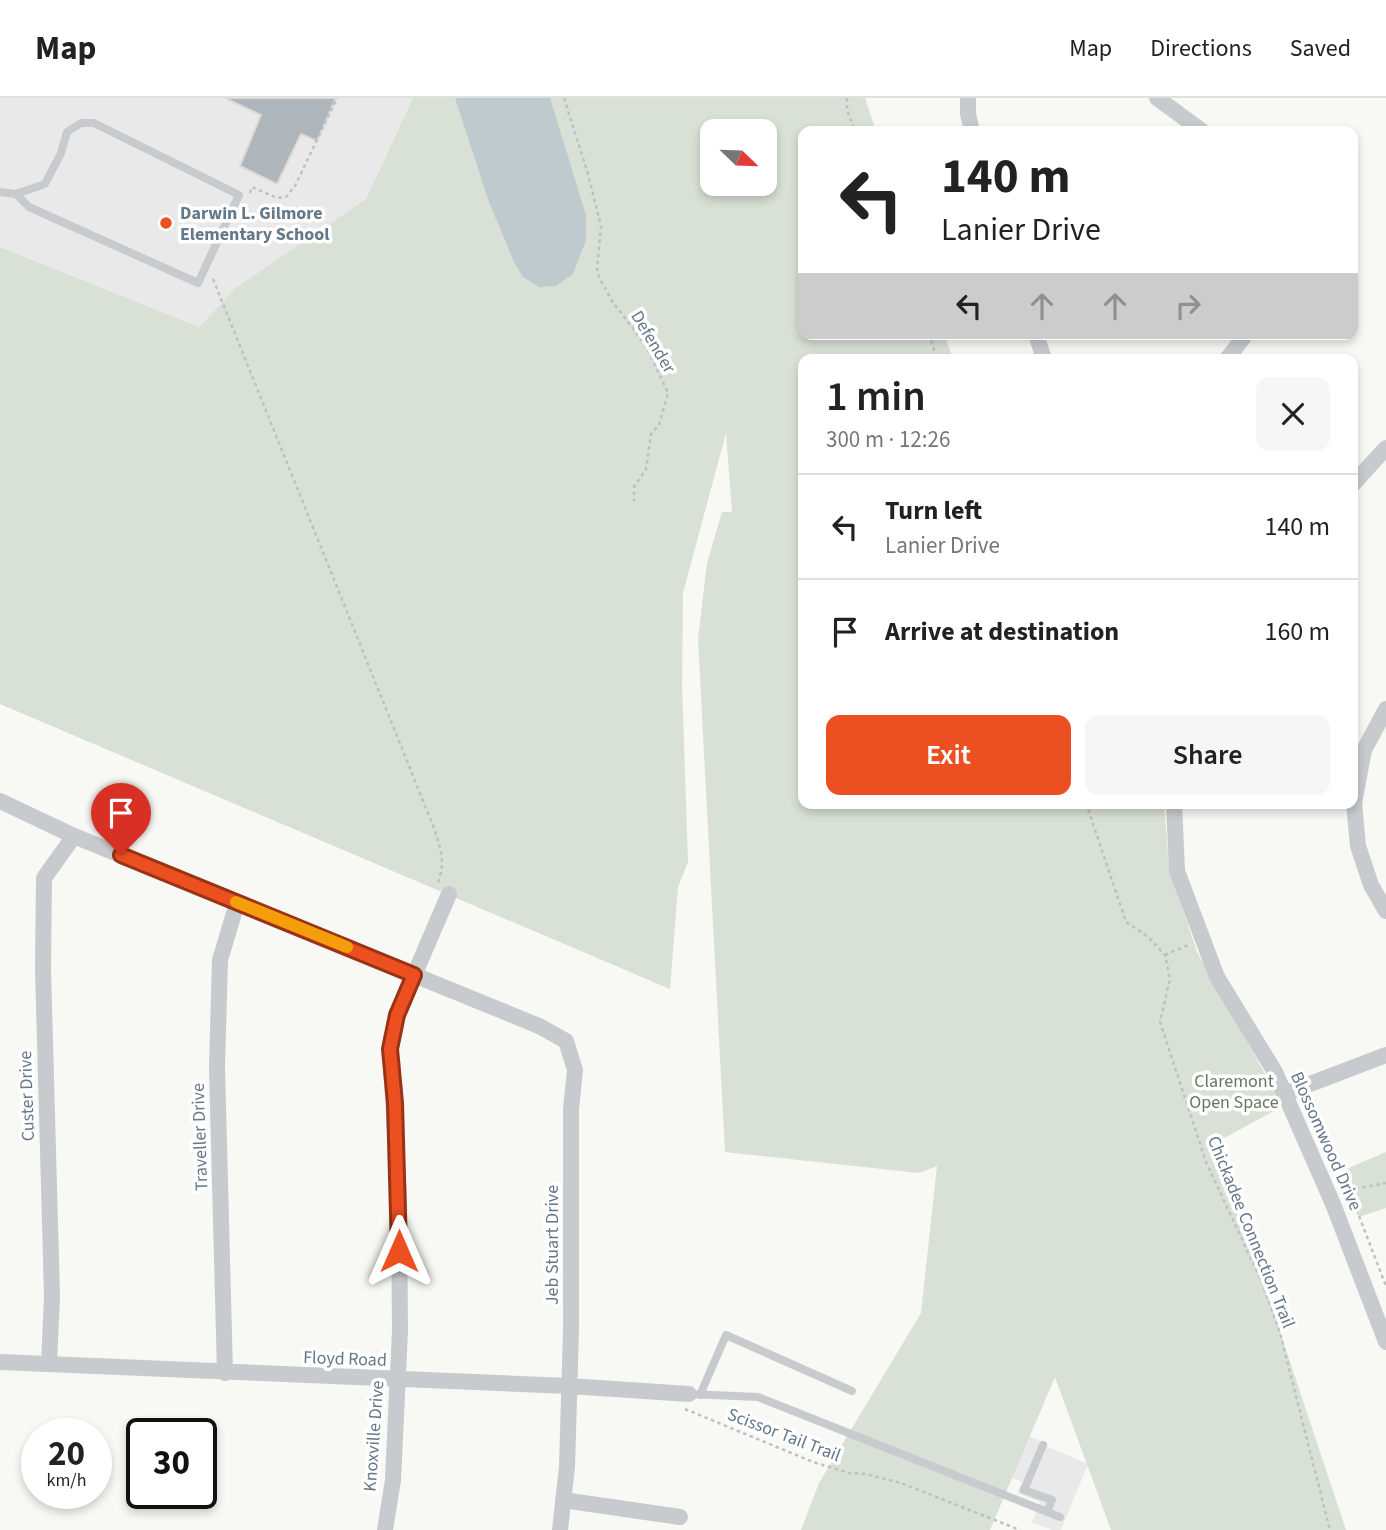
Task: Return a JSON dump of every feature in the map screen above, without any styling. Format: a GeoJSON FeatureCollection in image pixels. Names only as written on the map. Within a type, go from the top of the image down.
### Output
{"type":"FeatureCollection","features":[{"type":"Feature","properties":{"kind":"street"},"geometry":{"type":"LineString","coordinates":[[968,98],[971,126]]}},
{"type":"Feature","properties":{"kind":"street"},"geometry":{"type":"LineString","coordinates":[[1157,98],[1195,126]]}},
{"type":"Feature","properties":{"kind":"street"},"geometry":{"type":"LineString","coordinates":[[1231,354],[1241,340]]}},
{"type":"Feature","properties":{"kind":"street"},"geometry":{"type":"LineString","coordinates":[[1358,479],[1386,448]]}},
{"type":"Feature","properties":{"kind":"street"},"geometry":{"type":"LineString","coordinates":[[1358,782],[1364,750],[1386,709]]}},
{"type":"Feature","properties":{"kind":"street","name":"Jeb Stuart Drive"},"geometry":{"type":"LineString","coordinates":[[0,801],[74,836],[539,1026],[566,1041],[575,1070],[571,1109],[567,1467],[560,1530]]}},
{"type":"Feature","properties":{"kind":"street","name":"Blossomwood Drive"},"geometry":{"type":"LineString","coordinates":[[1174,809],[1177,871],[1217,977],[1275,1072],[1292,1091],[1334,1204],[1382,1317],[1386,1342]]}},
{"type":"Feature","properties":{"kind":"street"},"geometry":{"type":"LineString","coordinates":[[1355,809],[1358,846],[1371,885],[1386,911]]}},
{"type":"Feature","properties":{"kind":"street","name":"Custer Drive"},"geometry":{"type":"LineString","coordinates":[[48,1364],[52,1296],[43,969],[44,878],[74,836]]}},
{"type":"Feature","properties":{"kind":"street","name":"Knoxville Drive"},"geometry":{"type":"LineString","coordinates":[[385,1530],[393,1480],[399,1198],[390,1049],[397,1015],[449,894]]}},
{"type":"Feature","properties":{"kind":"street","name":"Traveller Drive"},"geometry":{"type":"LineString","coordinates":[[225,1373],[217,1067],[220,960],[237,903]]}},
{"type":"Feature","properties":{"kind":"street"},"geometry":{"type":"LineString","coordinates":[[1292,1091],[1386,1055]]}},
{"type":"Feature","properties":{"kind":"street","name":"Floyd Road"},"geometry":{"type":"LineString","coordinates":[[0,1362],[569,1386],[689,1398]]}},
{"type":"Feature","properties":{"kind":"street"},"geometry":{"type":"LineString","coordinates":[[563,1500],[680,1517]]}},
{"type":"Feature","properties":{"kind":"lane"},"geometry":{"type":"LineString","coordinates":[[0,192],[16,194],[45,184],[61,153],[67,132],[81,123],[94,123],[243,197],[198,283],[29,207],[16,194]]}},
{"type":"Feature","properties":{"kind":"lane"},"geometry":{"type":"LineString","coordinates":[[689,1398],[726,1335],[852,1391]]}},
{"type":"Feature","properties":{"kind":"lane"},"geometry":{"type":"LineString","coordinates":[[689,1398],[758,1397],[1060,1517]]}},
{"type":"Feature","properties":{"kind":"lane"},"geometry":{"type":"LineString","coordinates":[[1043,1446],[1024,1490],[1052,1500],[1047,1512]]}},
{"type":"Feature","properties":{"kind":"path"},"geometry":{"type":"LineString","coordinates":[[243,197],[252,187],[277,198],[286,197],[295,186],[337,98]]}},
{"type":"Feature","properties":{"kind":"path","name":"Defender"},"geometry":{"type":"LineString","coordinates":[[564,98],[601,226],[597,270],[599,277],[612,301],[646,346],[667,393],[659,425],[651,434],[646,469],[634,487],[634,501]]}},
{"type":"Feature","properties":{"kind":"path"},"geometry":{"type":"LineString","coordinates":[[847,98],[847,110],[853,126]]}},
{"type":"Feature","properties":{"kind":"path"},"geometry":{"type":"LineString","coordinates":[[212,278],[434,828],[443,855],[442,872],[432,896]]}},
{"type":"Feature","properties":{"kind":"path"},"geometry":{"type":"LineString","coordinates":[[1088,809],[1126,922],[1147,936],[1165,955],[1188,946]]}},
{"type":"Feature","properties":{"kind":"path","name":"Chickadee Connection Trail"},"geometry":{"type":"LineString","coordinates":[[1165,955],[1170,979],[1160,1022],[1206,1162],[1261,1280],[1280,1333],[1330,1530]]}},
{"type":"Feature","properties":{"kind":"path"},"geometry":{"type":"LineString","coordinates":[[1292,1091],[1349,1190],[1386,1286]]}},
{"type":"Feature","properties":{"kind":"path"},"geometry":{"type":"LineString","coordinates":[[1349,1190],[1386,1183]]}},
{"type":"Feature","properties":{"kind":"path","name":"Scissor Tail Trail"},"geometry":{"type":"LineString","coordinates":[[689,1398],[813,1462],[849,1473],[866,1474],[901,1483],[1020,1530]]}},
{"type":"Feature","properties":{"kind":"shaded area","name":"Darwin L. Gilmore Elementary School"},"geometry":{"type":"Polygon","coordinates":[[[0,98],[413,98],[366,199],[236,289],[199,327],[0,247],[0,98]]]}},
{"type":"Feature","properties":{"kind":"shaded area"},"geometry":{"type":"Polygon","coordinates":[[[455,98],[550,98],[586,215],[586,240],[573,274],[556,286],[539,287],[523,277],[514,262],[489,202],[455,98]]]}},
{"type":"Feature","properties":{"kind":"shaded area"},"geometry":{"type":"Polygon","coordinates":[[[1026,1435],[1088,1464],[1061,1530],[1052,1530],[1032,1522],[1040,1502],[1017,1493],[1022,1482],[1010,1477],[1026,1435]]]}},
{"type":"Feature","properties":{"kind":"green space","name":"Claremont Open Space"},"geometry":{"type":"Polygon","coordinates":[[[413,98],[865,98],[874,126],[798,126],[798,340],[946,340],[951,354],[798,354],[798,809],[1164,809],[1169,868],[1197,952],[1283,1106],[1217,1142],[1346,1530],[1111,1530],[1055,1377],[990,1530],[801,1530],[819,1483],[921,1313],[937,1166],[919,1173],[725,1152],[698,639],[707,563],[722,512],[732,512],[726,433],[683,593],[682,685],[688,862],[678,887],[670,989],[0,704],[0,247],[199,327],[236,288],[366,199],[413,98]]]}},
{"type":"Feature","properties":{"kind":"green space"},"geometry":{"type":"Polygon","coordinates":[[[1386,1152],[1386,1208],[1359,1217],[1337,1173],[1386,1152]]]}},
{"type":"Feature","properties":{"kind":"building"},"geometry":{"type":"Polygon","coordinates":[[[225,98],[336,98],[317,141],[301,134],[277,184],[240,166],[261,115],[225,98]]]}},
{"type":"Feature","properties":{"kind":"slow traffic"},"geometry":{"type":"LineString","coordinates":[[236,902],[347,947]]}},
{"type":"Feature","properties":{"kind":"place","name":"Darwin L. Gilmore Elementary School"},"geometry":{"type":"Point","coordinates":[166,223]}},
{"type":"Feature","properties":{"kind":"route"},"geometry":{"type":"LineString","coordinates":[[121,855],[414,975],[397,1015],[390,1049],[395,1103],[399,1251]]}}]}
